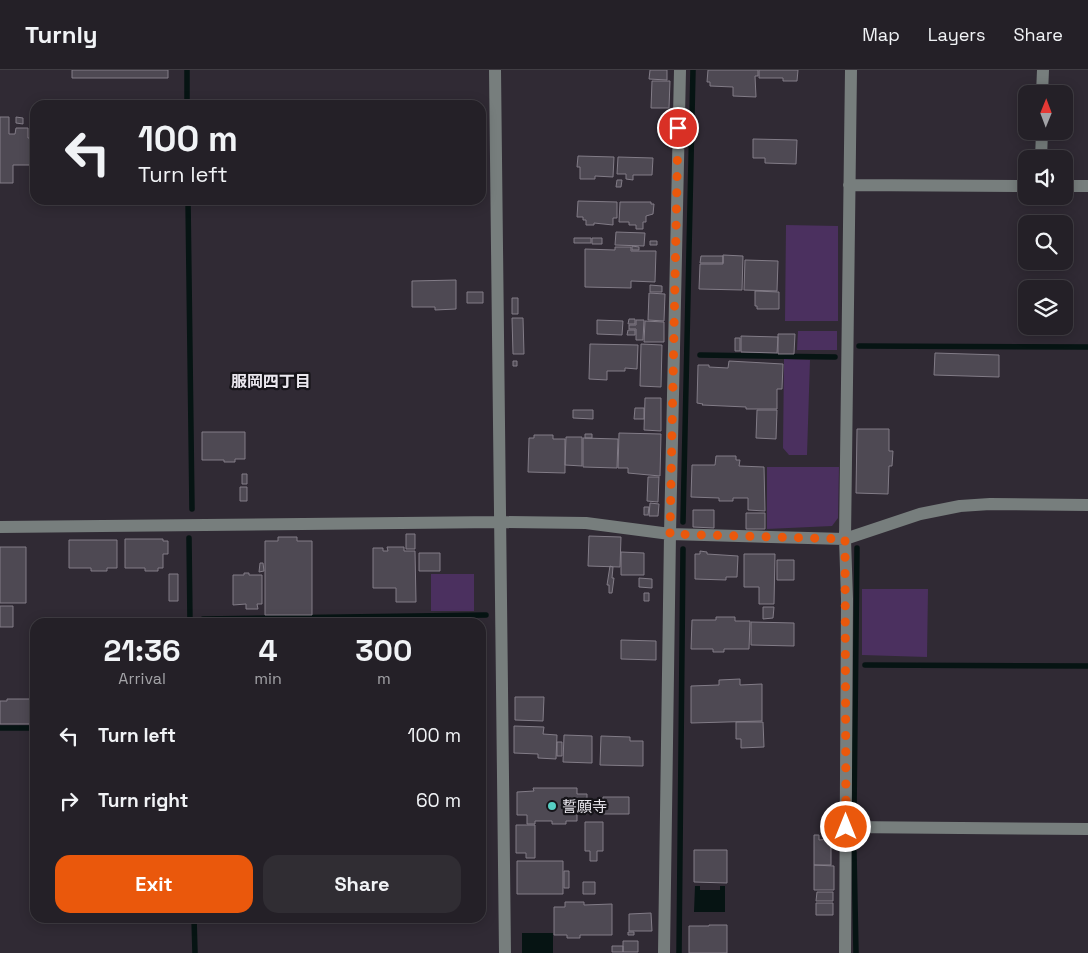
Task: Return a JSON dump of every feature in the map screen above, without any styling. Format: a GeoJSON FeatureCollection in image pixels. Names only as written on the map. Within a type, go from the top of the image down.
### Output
{"type":"FeatureCollection","features":[{"type":"Feature","properties":{"kind":"street"},"geometry":{"type":"LineString","coordinates":[[495,70],[505,953]]}},
{"type":"Feature","properties":{"kind":"street"},"geometry":{"type":"LineString","coordinates":[[664,953],[670,534],[680,70]]}},
{"type":"Feature","properties":{"kind":"street"},"geometry":{"type":"LineString","coordinates":[[845,953],[845,539],[851,70]]}},
{"type":"Feature","properties":{"kind":"street"},"geometry":{"type":"LineString","coordinates":[[1042,85],[1043,70]]}},
{"type":"Feature","properties":{"kind":"street"},"geometry":{"type":"LineString","coordinates":[[849,185],[1018,186]]}},
{"type":"Feature","properties":{"kind":"street"},"geometry":{"type":"LineString","coordinates":[[1073,186],[1088,186]]}},
{"type":"Feature","properties":{"kind":"street"},"geometry":{"type":"LineString","coordinates":[[0,528],[499,522],[586,523],[670,534],[845,539],[920,514],[960,506],[990,504],[1088,505]]}},
{"type":"Feature","properties":{"kind":"street"},"geometry":{"type":"LineString","coordinates":[[846,827],[1088,828]]}},
{"type":"Feature","properties":{"kind":"shaded area"},"geometry":{"type":"Polygon","coordinates":[[[786,225],[838,226],[838,321],[785,321],[786,225]]]}},
{"type":"Feature","properties":{"kind":"shaded area"},"geometry":{"type":"Polygon","coordinates":[[[798,331],[837,331],[837,350],[797,350],[798,331]]]}},
{"type":"Feature","properties":{"kind":"shaded area"},"geometry":{"type":"Polygon","coordinates":[[[784,359],[810,360],[807,455],[789,455],[783,448],[784,359]]]}},
{"type":"Feature","properties":{"kind":"shaded area"},"geometry":{"type":"Polygon","coordinates":[[[767,467],[839,467],[838,518],[832,526],[767,529],[767,467]]]}},
{"type":"Feature","properties":{"kind":"shaded area"},"geometry":{"type":"Polygon","coordinates":[[[431,574],[474,574],[474,611],[431,611],[431,574]]]}},
{"type":"Feature","properties":{"kind":"shaded area"},"geometry":{"type":"Polygon","coordinates":[[[862,589],[928,589],[927,657],[862,655],[862,589]]]}},
{"type":"Feature","properties":{"kind":"shaded area"},"geometry":{"type":"Polygon","coordinates":[[[695,886],[700,886],[700,890],[720,890],[720,886],[725,886],[725,912],[694,912],[695,886]]]}},
{"type":"Feature","properties":{"kind":"shaded area"},"geometry":{"type":"Polygon","coordinates":[[[522,933],[553,933],[553,953],[522,953],[522,933]]]}},
{"type":"Feature","properties":{"kind":"building"},"geometry":{"type":"Polygon","coordinates":[[[72,70],[168,70],[168,78],[72,78],[72,70]]]}},
{"type":"Feature","properties":{"kind":"building"},"geometry":{"type":"Polygon","coordinates":[[[650,70],[667,70],[667,80],[649,79],[650,70]]]}},
{"type":"Feature","properties":{"kind":"building"},"geometry":{"type":"Polygon","coordinates":[[[708,70],[758,70],[758,76],[755,76],[756,97],[733,96],[733,87],[710,86],[710,82],[707,82],[708,70]]]}},
{"type":"Feature","properties":{"kind":"building"},"geometry":{"type":"Polygon","coordinates":[[[759,70],[798,70],[797,81],[783,81],[783,78],[759,78],[759,70]]]}},
{"type":"Feature","properties":{"kind":"building"},"geometry":{"type":"Polygon","coordinates":[[[652,81],[670,81],[669,108],[651,108],[652,81]]]}},
{"type":"Feature","properties":{"kind":"building"},"geometry":{"type":"Polygon","coordinates":[[[0,117],[9,117],[9,134],[15,134],[16,128],[28,128],[30,165],[13,165],[13,183],[0,183],[0,117]]]}},
{"type":"Feature","properties":{"kind":"building"},"geometry":{"type":"Polygon","coordinates":[[[16,117],[23,118],[23,124],[16,123],[16,117]]]}},
{"type":"Feature","properties":{"kind":"building"},"geometry":{"type":"Polygon","coordinates":[[[753,139],[797,140],[796,164],[765,163],[765,158],[753,158],[753,139]]]}},
{"type":"Feature","properties":{"kind":"building"},"geometry":{"type":"Polygon","coordinates":[[[578,156],[614,157],[613,177],[595,176],[595,179],[580,179],[580,167],[577,167],[578,156]]]}},
{"type":"Feature","properties":{"kind":"building"},"geometry":{"type":"Polygon","coordinates":[[[618,157],[653,158],[652,175],[633,175],[633,180],[626,179],[626,174],[617,174],[618,157]]]}},
{"type":"Feature","properties":{"kind":"building"},"geometry":{"type":"Polygon","coordinates":[[[617,180],[622,180],[621,187],[616,187],[617,180]]]}},
{"type":"Feature","properties":{"kind":"building"},"geometry":{"type":"Polygon","coordinates":[[[578,201],[617,202],[617,218],[613,218],[613,225],[594,223],[594,225],[586,225],[586,220],[583,220],[583,217],[577,217],[578,201]]]}},
{"type":"Feature","properties":{"kind":"building"},"geometry":{"type":"Polygon","coordinates":[[[620,202],[651,202],[651,204],[654,204],[653,214],[646,216],[646,222],[643,222],[643,229],[636,229],[636,225],[629,225],[629,222],[619,222],[620,202]]]}},
{"type":"Feature","properties":{"kind":"building"},"geometry":{"type":"Polygon","coordinates":[[[616,232],[645,233],[644,246],[615,245],[616,232]]]}},
{"type":"Feature","properties":{"kind":"building"},"geometry":{"type":"Polygon","coordinates":[[[574,238],[591,238],[591,243],[574,243],[574,238]]]}},
{"type":"Feature","properties":{"kind":"building"},"geometry":{"type":"Polygon","coordinates":[[[592,238],[602,238],[602,244],[592,244],[592,238]]]}},
{"type":"Feature","properties":{"kind":"building"},"geometry":{"type":"Polygon","coordinates":[[[650,241],[657,241],[657,245],[650,245],[650,241]]]}},
{"type":"Feature","properties":{"kind":"building"},"geometry":{"type":"Polygon","coordinates":[[[632,246],[639,247],[639,250],[632,250],[632,246]]]}},
{"type":"Feature","properties":{"kind":"building"},"geometry":{"type":"Polygon","coordinates":[[[615,247],[631,247],[631,251],[656,251],[655,282],[631,281],[631,288],[585,287],[585,249],[615,250],[615,247]]]}},
{"type":"Feature","properties":{"kind":"building"},"geometry":{"type":"Polygon","coordinates":[[[723,255],[743,256],[742,290],[699,289],[700,264],[723,264],[723,255]]]}},
{"type":"Feature","properties":{"kind":"building"},"geometry":{"type":"Polygon","coordinates":[[[701,256],[723,256],[723,263],[700,263],[701,256]]]}},
{"type":"Feature","properties":{"kind":"building"},"geometry":{"type":"Polygon","coordinates":[[[745,260],[778,261],[777,291],[744,290],[745,260]]]}},
{"type":"Feature","properties":{"kind":"building"},"geometry":{"type":"Polygon","coordinates":[[[456,280],[456,309],[435,310],[435,307],[412,307],[412,281],[456,280]]]}},
{"type":"Feature","properties":{"kind":"building"},"geometry":{"type":"Polygon","coordinates":[[[650,285],[662,286],[662,292],[650,292],[650,285]]]}},
{"type":"Feature","properties":{"kind":"building"},"geometry":{"type":"Polygon","coordinates":[[[755,291],[779,292],[779,309],[757,309],[757,306],[755,306],[755,291]]]}},
{"type":"Feature","properties":{"kind":"building"},"geometry":{"type":"Polygon","coordinates":[[[467,292],[483,292],[483,303],[467,303],[467,292]]]}},
{"type":"Feature","properties":{"kind":"building"},"geometry":{"type":"Polygon","coordinates":[[[649,293],[665,294],[664,321],[648,320],[649,293]]]}},
{"type":"Feature","properties":{"kind":"building"},"geometry":{"type":"Polygon","coordinates":[[[512,298],[518,298],[518,314],[512,314],[512,298]]]}},
{"type":"Feature","properties":{"kind":"building"},"geometry":{"type":"Polygon","coordinates":[[[512,318],[523,318],[524,354],[513,354],[512,318]]]}},
{"type":"Feature","properties":{"kind":"building"},"geometry":{"type":"Polygon","coordinates":[[[629,319],[635,319],[635,324],[628,324],[629,319]]]}},
{"type":"Feature","properties":{"kind":"building"},"geometry":{"type":"Polygon","coordinates":[[[597,320],[623,321],[622,335],[597,334],[597,320]]]}},
{"type":"Feature","properties":{"kind":"building"},"geometry":{"type":"Polygon","coordinates":[[[636,320],[644,320],[643,340],[636,340],[636,329],[629,329],[629,325],[636,325],[636,320]]]}},
{"type":"Feature","properties":{"kind":"building"},"geometry":{"type":"Polygon","coordinates":[[[645,321],[664,322],[664,342],[644,342],[645,321]]]}},
{"type":"Feature","properties":{"kind":"building"},"geometry":{"type":"Polygon","coordinates":[[[628,330],[635,330],[635,335],[627,335],[628,330]]]}},
{"type":"Feature","properties":{"kind":"building"},"geometry":{"type":"Polygon","coordinates":[[[778,334],[795,334],[794,354],[778,354],[778,334]]]}},
{"type":"Feature","properties":{"kind":"building"},"geometry":{"type":"Polygon","coordinates":[[[741,336],[778,337],[777,353],[741,352],[741,336]]]}},
{"type":"Feature","properties":{"kind":"building"},"geometry":{"type":"Polygon","coordinates":[[[735,338],[740,338],[740,351],[735,351],[735,338]]]}},
{"type":"Feature","properties":{"kind":"building"},"geometry":{"type":"Polygon","coordinates":[[[590,344],[638,345],[637,369],[625,368],[625,371],[607,371],[607,380],[589,379],[590,344]]]}},
{"type":"Feature","properties":{"kind":"building"},"geometry":{"type":"Polygon","coordinates":[[[641,344],[662,345],[661,387],[640,386],[641,344]]]}},
{"type":"Feature","properties":{"kind":"building"},"geometry":{"type":"Polygon","coordinates":[[[935,353],[999,355],[999,377],[934,375],[935,353]]]}},
{"type":"Feature","properties":{"kind":"building"},"geometry":{"type":"Polygon","coordinates":[[[513,361],[517,361],[517,366],[513,366],[513,361]]]}},
{"type":"Feature","properties":{"kind":"building"},"geometry":{"type":"Polygon","coordinates":[[[729,361],[783,364],[782,389],[777,389],[777,409],[746,409],[746,407],[702,405],[697,403],[698,365],[728,368],[729,361]]]}},
{"type":"Feature","properties":{"kind":"building"},"geometry":{"type":"Polygon","coordinates":[[[645,398],[661,398],[661,431],[644,430],[645,398]]]}},
{"type":"Feature","properties":{"kind":"building"},"geometry":{"type":"Polygon","coordinates":[[[635,408],[644,408],[644,419],[634,419],[635,408]]]}},
{"type":"Feature","properties":{"kind":"building"},"geometry":{"type":"Polygon","coordinates":[[[573,410],[593,410],[593,419],[573,418],[573,410]]]}},
{"type":"Feature","properties":{"kind":"building"},"geometry":{"type":"Polygon","coordinates":[[[757,410],[777,410],[776,439],[756,438],[757,410]]]}},
{"type":"Feature","properties":{"kind":"building"},"geometry":{"type":"Polygon","coordinates":[[[857,429],[889,429],[889,451],[893,451],[892,466],[889,466],[888,494],[856,493],[857,429]]]}},
{"type":"Feature","properties":{"kind":"building"},"geometry":{"type":"Polygon","coordinates":[[[202,432],[245,432],[245,459],[235,459],[235,462],[202,460],[202,432]]]}},
{"type":"Feature","properties":{"kind":"building"},"geometry":{"type":"Polygon","coordinates":[[[619,433],[661,434],[660,476],[628,473],[628,468],[618,468],[619,433]]]}},
{"type":"Feature","properties":{"kind":"building"},"geometry":{"type":"Polygon","coordinates":[[[585,434],[592,434],[592,438],[585,438],[585,434]]]}},
{"type":"Feature","properties":{"kind":"building"},"geometry":{"type":"Polygon","coordinates":[[[534,435],[553,435],[553,439],[565,439],[565,473],[528,472],[529,438],[534,438],[534,435]]]}},
{"type":"Feature","properties":{"kind":"building"},"geometry":{"type":"Polygon","coordinates":[[[566,437],[582,437],[582,466],[565,465],[566,437]]]}},
{"type":"Feature","properties":{"kind":"building"},"geometry":{"type":"Polygon","coordinates":[[[583,438],[618,439],[617,468],[583,467],[583,438]]]}},
{"type":"Feature","properties":{"kind":"building"},"geometry":{"type":"Polygon","coordinates":[[[716,456],[736,456],[736,460],[740,460],[739,466],[764,467],[765,511],[748,510],[748,498],[733,498],[733,501],[719,501],[719,498],[691,497],[692,465],[715,465],[716,456]]]}},
{"type":"Feature","properties":{"kind":"building"},"geometry":{"type":"Polygon","coordinates":[[[242,474],[247,474],[247,484],[242,484],[242,474]]]}},
{"type":"Feature","properties":{"kind":"building"},"geometry":{"type":"Polygon","coordinates":[[[648,477],[659,477],[658,502],[647,501],[648,477]]]}},
{"type":"Feature","properties":{"kind":"building"},"geometry":{"type":"Polygon","coordinates":[[[240,487],[247,487],[247,501],[240,501],[240,487]]]}},
{"type":"Feature","properties":{"kind":"building"},"geometry":{"type":"Polygon","coordinates":[[[650,503],[659,504],[658,516],[649,516],[650,503]]]}},
{"type":"Feature","properties":{"kind":"building"},"geometry":{"type":"Polygon","coordinates":[[[644,507],[649,507],[648,515],[644,515],[644,507]]]}},
{"type":"Feature","properties":{"kind":"building"},"geometry":{"type":"Polygon","coordinates":[[[693,510],[714,510],[714,528],[693,527],[693,510]]]}},
{"type":"Feature","properties":{"kind":"building"},"geometry":{"type":"Polygon","coordinates":[[[746,513],[765,513],[765,529],[746,529],[746,513]]]}},
{"type":"Feature","properties":{"kind":"building"},"geometry":{"type":"Polygon","coordinates":[[[406,534],[415,534],[415,549],[406,549],[406,534]]]}},
{"type":"Feature","properties":{"kind":"building"},"geometry":{"type":"Polygon","coordinates":[[[589,536],[621,537],[620,567],[588,566],[589,536]]]}},
{"type":"Feature","properties":{"kind":"building"},"geometry":{"type":"Polygon","coordinates":[[[278,537],[297,537],[297,541],[312,541],[312,615],[265,615],[265,541],[278,541],[278,537]]]}},
{"type":"Feature","properties":{"kind":"building"},"geometry":{"type":"Polygon","coordinates":[[[125,539],[163,539],[163,541],[168,541],[168,554],[163,554],[163,568],[158,568],[158,571],[145,571],[145,568],[125,568],[125,539]]]}},
{"type":"Feature","properties":{"kind":"building"},"geometry":{"type":"Polygon","coordinates":[[[69,540],[117,540],[117,568],[107,568],[107,571],[91,571],[91,568],[69,568],[69,540]]]}},
{"type":"Feature","properties":{"kind":"building"},"geometry":{"type":"Polygon","coordinates":[[[0,547],[26,547],[26,603],[0,603],[0,547]]]}},
{"type":"Feature","properties":{"kind":"building"},"geometry":{"type":"Polygon","coordinates":[[[387,547],[404,547],[404,551],[415,551],[416,602],[396,602],[396,588],[373,588],[373,548],[383,548],[383,551],[388,551],[387,547]]]}},
{"type":"Feature","properties":{"kind":"building"},"geometry":{"type":"Polygon","coordinates":[[[700,551],[707,552],[707,554],[738,556],[737,577],[726,577],[726,580],[695,579],[695,554],[700,554],[700,551]]]}},
{"type":"Feature","properties":{"kind":"building"},"geometry":{"type":"Polygon","coordinates":[[[621,552],[644,553],[644,575],[621,575],[621,552]]]}},
{"type":"Feature","properties":{"kind":"building"},"geometry":{"type":"Polygon","coordinates":[[[419,553],[440,553],[440,571],[419,571],[419,553]]]}},
{"type":"Feature","properties":{"kind":"building"},"geometry":{"type":"Polygon","coordinates":[[[744,554],[775,554],[774,604],[759,604],[759,587],[744,587],[744,554]]]}},
{"type":"Feature","properties":{"kind":"building"},"geometry":{"type":"Polygon","coordinates":[[[777,560],[794,560],[794,580],[777,580],[777,560]]]}},
{"type":"Feature","properties":{"kind":"building"},"geometry":{"type":"Polygon","coordinates":[[[260,563],[263,563],[264,571],[259,572],[260,563]]]}},
{"type":"Feature","properties":{"kind":"building"},"geometry":{"type":"Polygon","coordinates":[[[610,566],[613,567],[612,578],[614,578],[612,593],[609,593],[609,585],[607,585],[610,566]]]}},
{"type":"Feature","properties":{"kind":"building"},"geometry":{"type":"Polygon","coordinates":[[[244,573],[262,575],[262,604],[257,604],[258,609],[246,609],[246,604],[233,605],[233,575],[244,575],[244,573]]]}},
{"type":"Feature","properties":{"kind":"building"},"geometry":{"type":"Polygon","coordinates":[[[169,574],[178,574],[178,601],[169,601],[169,574]]]}},
{"type":"Feature","properties":{"kind":"building"},"geometry":{"type":"Polygon","coordinates":[[[639,578],[652,579],[652,588],[639,587],[639,578]]]}},
{"type":"Feature","properties":{"kind":"building"},"geometry":{"type":"Polygon","coordinates":[[[644,593],[649,593],[649,601],[644,601],[644,593]]]}},
{"type":"Feature","properties":{"kind":"building"},"geometry":{"type":"Polygon","coordinates":[[[0,606],[13,606],[13,627],[0,627],[0,606]]]}},
{"type":"Feature","properties":{"kind":"building"},"geometry":{"type":"Polygon","coordinates":[[[763,607],[774,607],[773,618],[763,619],[763,607]]]}},
{"type":"Feature","properties":{"kind":"building"},"geometry":{"type":"Polygon","coordinates":[[[716,617],[735,617],[735,621],[750,621],[749,649],[724,649],[724,652],[713,652],[713,649],[691,649],[692,620],[716,620],[716,617]]]}},
{"type":"Feature","properties":{"kind":"building"},"geometry":{"type":"Polygon","coordinates":[[[751,622],[794,623],[794,646],[751,645],[751,622]]]}},
{"type":"Feature","properties":{"kind":"building"},"geometry":{"type":"Polygon","coordinates":[[[621,640],[656,641],[656,660],[621,659],[621,640]]]}},
{"type":"Feature","properties":{"kind":"building"},"geometry":{"type":"Polygon","coordinates":[[[740,679],[740,685],[762,684],[762,721],[691,723],[691,686],[719,685],[719,680],[740,679]]]}},
{"type":"Feature","properties":{"kind":"building"},"geometry":{"type":"Polygon","coordinates":[[[515,697],[544,697],[543,721],[515,720],[515,697]]]}},
{"type":"Feature","properties":{"kind":"building"},"geometry":{"type":"Polygon","coordinates":[[[7,699],[30,699],[30,724],[0,724],[0,701],[7,701],[7,699]]]}},
{"type":"Feature","properties":{"kind":"building"},"geometry":{"type":"Polygon","coordinates":[[[736,722],[763,722],[764,747],[741,748],[741,739],[736,739],[736,722]]]}},
{"type":"Feature","properties":{"kind":"building"},"geometry":{"type":"Polygon","coordinates":[[[514,726],[544,727],[543,734],[557,735],[556,759],[538,758],[538,754],[514,753],[514,726]]]}},
{"type":"Feature","properties":{"kind":"building"},"geometry":{"type":"Polygon","coordinates":[[[564,735],[592,736],[592,763],[563,762],[564,735]]]}},
{"type":"Feature","properties":{"kind":"building"},"geometry":{"type":"Polygon","coordinates":[[[601,736],[630,737],[630,741],[643,741],[643,766],[600,765],[601,736]]]}},
{"type":"Feature","properties":{"kind":"building"},"geometry":{"type":"Polygon","coordinates":[[[557,742],[562,742],[562,756],[557,756],[557,742]]]}},
{"type":"Feature","properties":{"kind":"building"},"geometry":{"type":"Polygon","coordinates":[[[533,788],[577,788],[577,794],[587,794],[587,814],[577,814],[577,821],[566,821],[566,824],[552,824],[552,821],[535,821],[535,824],[527,824],[527,815],[517,815],[517,792],[534,791],[533,788]]]}},
{"type":"Feature","properties":{"kind":"building"},"geometry":{"type":"Polygon","coordinates":[[[603,797],[629,797],[629,814],[603,814],[603,797]]]}},
{"type":"Feature","properties":{"kind":"building"},"geometry":{"type":"Polygon","coordinates":[[[585,822],[603,822],[603,851],[597,851],[597,861],[590,861],[590,851],[585,851],[585,822]]]}},
{"type":"Feature","properties":{"kind":"building"},"geometry":{"type":"Polygon","coordinates":[[[516,825],[535,825],[535,858],[526,858],[526,853],[516,853],[516,825]]]}},
{"type":"Feature","properties":{"kind":"building"},"geometry":{"type":"Polygon","coordinates":[[[814,835],[819,835],[819,840],[831,839],[831,865],[814,865],[814,835]]]}},
{"type":"Feature","properties":{"kind":"building"},"geometry":{"type":"Polygon","coordinates":[[[694,850],[727,850],[727,883],[694,882],[694,850]]]}},
{"type":"Feature","properties":{"kind":"building"},"geometry":{"type":"Polygon","coordinates":[[[517,861],[563,861],[563,894],[517,894],[517,861]]]}},
{"type":"Feature","properties":{"kind":"building"},"geometry":{"type":"Polygon","coordinates":[[[814,865],[834,866],[834,890],[814,890],[814,865]]]}},
{"type":"Feature","properties":{"kind":"building"},"geometry":{"type":"Polygon","coordinates":[[[564,871],[569,871],[569,888],[564,888],[564,871]]]}},
{"type":"Feature","properties":{"kind":"building"},"geometry":{"type":"Polygon","coordinates":[[[583,882],[595,882],[595,894],[583,894],[583,882]]]}},
{"type":"Feature","properties":{"kind":"building"},"geometry":{"type":"Polygon","coordinates":[[[817,892],[833,892],[833,901],[816,901],[817,892]]]}},
{"type":"Feature","properties":{"kind":"building"},"geometry":{"type":"Polygon","coordinates":[[[565,902],[584,902],[584,905],[612,904],[612,935],[580,935],[580,938],[567,938],[567,935],[554,935],[554,907],[565,907],[565,902]]]}},
{"type":"Feature","properties":{"kind":"building"},"geometry":{"type":"Polygon","coordinates":[[[816,903],[833,903],[833,915],[816,915],[816,903]]]}},
{"type":"Feature","properties":{"kind":"building"},"geometry":{"type":"Polygon","coordinates":[[[651,913],[652,931],[629,931],[629,914],[651,913]]]}},
{"type":"Feature","properties":{"kind":"building"},"geometry":{"type":"Polygon","coordinates":[[[727,925],[727,953],[689,953],[689,926],[727,925]]]}},
{"type":"Feature","properties":{"kind":"building"},"geometry":{"type":"Polygon","coordinates":[[[628,932],[634,932],[634,935],[628,935],[628,932]]]}},
{"type":"Feature","properties":{"kind":"building"},"geometry":{"type":"Polygon","coordinates":[[[623,941],[638,941],[638,952],[623,952],[623,941]]]}},
{"type":"Feature","properties":{"kind":"building"},"geometry":{"type":"Polygon","coordinates":[[[612,946],[623,946],[623,952],[612,952],[612,946]]]}},
{"type":"Feature","properties":{"kind":"waterway"},"geometry":{"type":"LineString","coordinates":[[187,70],[187,100]]}},
{"type":"Feature","properties":{"kind":"waterway"},"geometry":{"type":"LineString","coordinates":[[683,522],[693,70]]}},
{"type":"Feature","properties":{"kind":"waterway"},"geometry":{"type":"LineString","coordinates":[[188,205],[192,509]]}},
{"type":"Feature","properties":{"kind":"waterway"},"geometry":{"type":"LineString","coordinates":[[859,346],[1088,347]]}},
{"type":"Feature","properties":{"kind":"waterway"},"geometry":{"type":"LineString","coordinates":[[700,355],[835,357]]}},
{"type":"Feature","properties":{"kind":"waterway"},"geometry":{"type":"LineString","coordinates":[[189,538],[190,618]]}},
{"type":"Feature","properties":{"kind":"waterway"},"geometry":{"type":"LineString","coordinates":[[854,811],[857,548]]}},
{"type":"Feature","properties":{"kind":"waterway"},"geometry":{"type":"LineString","coordinates":[[679,953],[683,549]]}},
{"type":"Feature","properties":{"kind":"waterway"},"geometry":{"type":"LineString","coordinates":[[274,618],[486,615]]}},
{"type":"Feature","properties":{"kind":"waterway"},"geometry":{"type":"LineString","coordinates":[[865,665],[1088,666]]}},
{"type":"Feature","properties":{"kind":"waterway"},"geometry":{"type":"LineString","coordinates":[[0,728],[30,728]]}},
{"type":"Feature","properties":{"kind":"waterway"},"geometry":{"type":"LineString","coordinates":[[854,852],[856,953]]}},
{"type":"Feature","properties":{"kind":"waterway"},"geometry":{"type":"LineString","coordinates":[[194,923],[195,953]]}},
{"type":"Feature","properties":{"kind":"place","name":"誓願寺"},"geometry":{"type":"Point","coordinates":[552,806]}},
{"type":"Feature","properties":{"kind":"district","name":"服岡四丁目"},"geometry":{"type":"Point","coordinates":[271,381]}},
{"type":"Feature","properties":{"kind":"route"},"geometry":{"type":"LineString","coordinates":[[678,128],[670,534],[845,539],[847,599],[846,827]]}}]}
